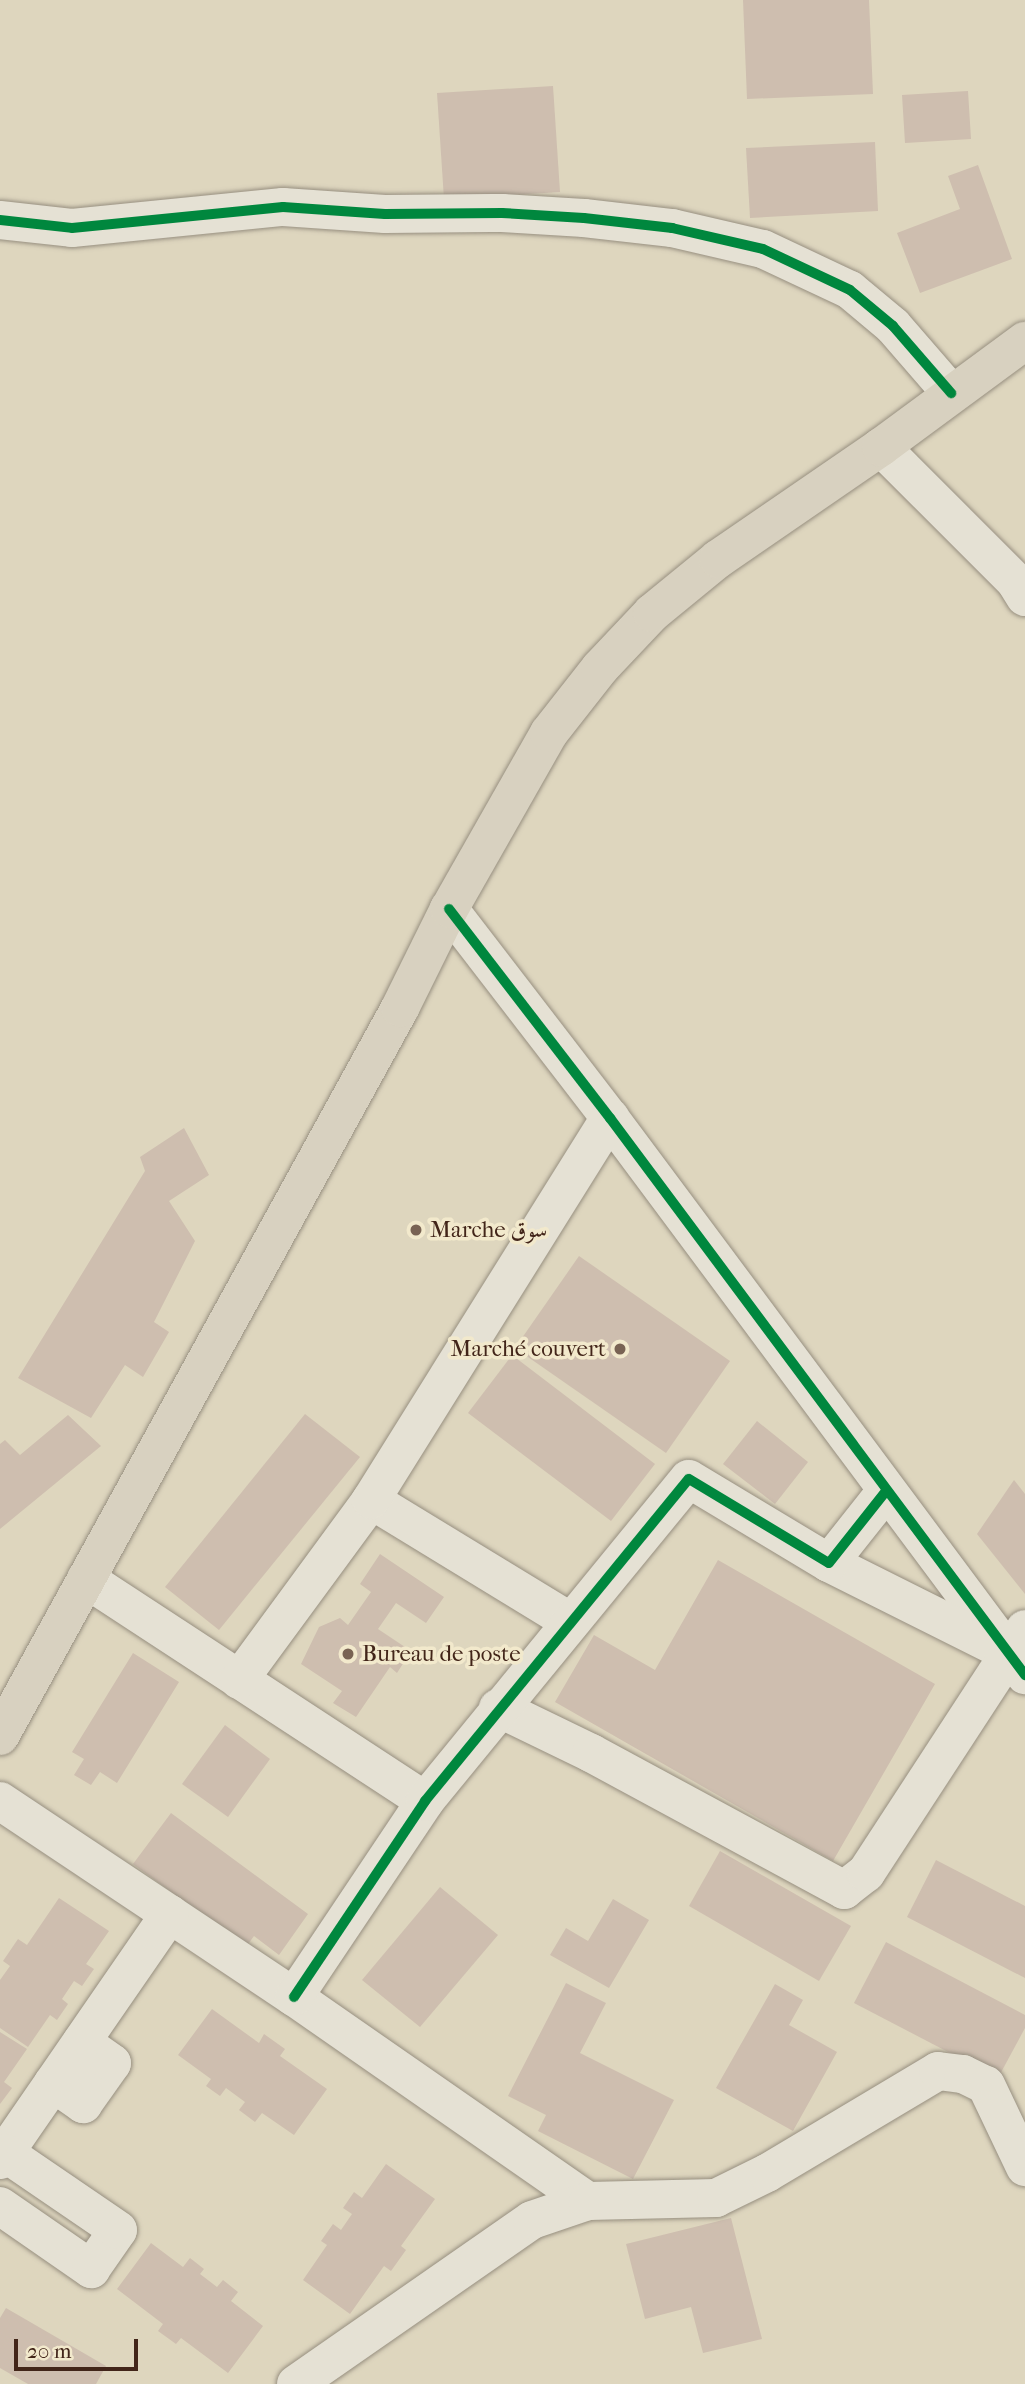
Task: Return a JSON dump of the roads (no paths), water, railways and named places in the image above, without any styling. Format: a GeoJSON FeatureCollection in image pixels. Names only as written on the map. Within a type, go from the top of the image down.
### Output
{"type":"FeatureCollection","features":[{"type":"Feature","properties":{"kind":"main road"},"geometry":{"type":"LineString","coordinates":[[0,1736],[400,1008],[449,909],[549,733],[600,668],[652,613],[718,559],[881,447],[1025,341]]}},
{"type":"Feature","properties":{"kind":"street"},"geometry":{"type":"LineString","coordinates":[[0,220],[72,228],[283,207],[385,214],[502,213],[672,228],[763,249],[850,290],[893,326],[951,393]]}},
{"type":"Feature","properties":{"kind":"street"},"geometry":{"type":"LineString","coordinates":[[881,447],[1015,581],[1025,597]]}},
{"type":"Feature","properties":{"kind":"street"},"geometry":{"type":"LineString","coordinates":[[449,909],[610,1118],[886,1491],[1019,1652]]}},
{"type":"Feature","properties":{"kind":"street"},"geometry":{"type":"LineString","coordinates":[[239,1679],[371,1500],[610,1118]]}},
{"type":"Feature","properties":{"kind":"street"},"geometry":{"type":"LineString","coordinates":[[294,1997],[425,1801],[498,1708],[689,1479],[829,1563],[1019,1652]]}},
{"type":"Feature","properties":{"kind":"street"},"geometry":{"type":"LineString","coordinates":[[829,1563],[886,1491]]}},
{"type":"Feature","properties":{"kind":"street"},"geometry":{"type":"LineString","coordinates":[[371,1500],[570,1622]]}},
{"type":"Feature","properties":{"kind":"street"},"geometry":{"type":"LineString","coordinates":[[86,1579],[425,1801]]}},
{"type":"Feature","properties":{"kind":"street"},"geometry":{"type":"LineString","coordinates":[[498,1708],[591,1753],[844,1890],[866,1873],[1019,1652]]}},
{"type":"Feature","properties":{"kind":"street"},"geometry":{"type":"LineString","coordinates":[[0,1801],[294,1997],[588,2202]]}},
{"type":"Feature","properties":{"kind":"street"},"geometry":{"type":"LineString","coordinates":[[0,2206],[91,2269],[118,2230],[2,2156],[53,2083],[83,2105],[91,2094],[112,2063],[82,2042],[170,1914]]}},
{"type":"Feature","properties":{"kind":"street"},"geometry":{"type":"LineString","coordinates":[[296,2384],[532,2220],[588,2202],[716,2198],[759,2178],[938,2071],[963,2074],[986,2085],[1025,2167]]}},
{"type":"Feature","properties":{"kind":"place","name":"Marche سوق"},"geometry":{"type":"Point","coordinates":[416,1230]}},
{"type":"Feature","properties":{"kind":"place","name":"Marché couvert"},"geometry":{"type":"Point","coordinates":[620,1349]}},
{"type":"Feature","properties":{"kind":"place","name":"Bureau de poste"},"geometry":{"type":"Point","coordinates":[348,1654]}}]}
